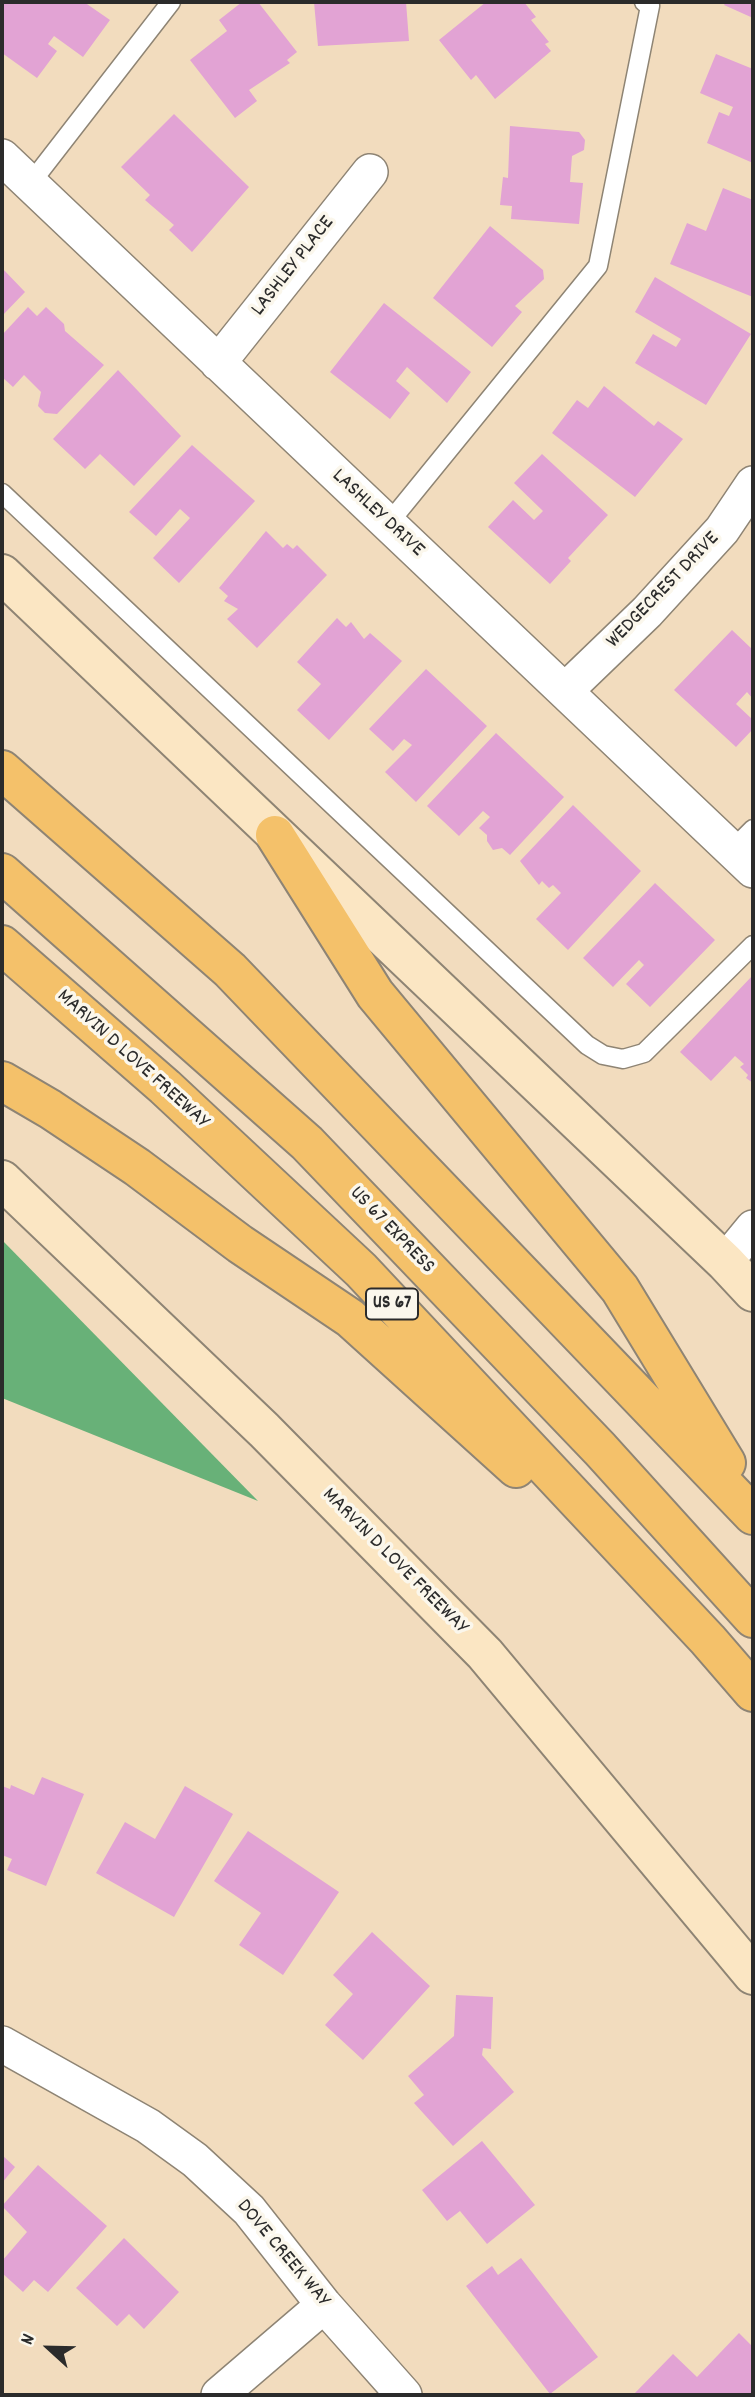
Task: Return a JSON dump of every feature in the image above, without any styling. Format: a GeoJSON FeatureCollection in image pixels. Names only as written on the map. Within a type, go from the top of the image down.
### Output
{"type":"FeatureCollection","features":[{"type":"Feature","properties":{"kind":"highway"},"geometry":{"type":"LineString","coordinates":[[2,770],[230,970],[753,1515]]}},
{"type":"Feature","properties":{"kind":"highway"},"geometry":{"type":"LineString","coordinates":[[275,835],[375,994],[620,1289],[753,1507]]}},
{"type":"Feature","properties":{"kind":"highway","name":"US 67 EXPRESS"},"geometry":{"type":"LineString","coordinates":[[2,873],[307,1143],[600,1449],[753,1618]]}},
{"type":"Feature","properties":{"kind":"highway","name":"MARVIN D LOVE FREEWAY"},"geometry":{"type":"LineString","coordinates":[[2,945],[164,1087],[361,1270],[708,1640],[753,1692]]}},
{"type":"Feature","properties":{"kind":"highway"},"geometry":{"type":"LineString","coordinates":[[2,1081],[50,1108],[116,1152],[240,1244],[350,1318],[708,1640]]}},
{"type":"Feature","properties":{"kind":"main road"},"geometry":{"type":"LineString","coordinates":[[2,574],[725,1262],[753,1292]]}},
{"type":"Feature","properties":{"kind":"main road","name":"MARVIN D LOVE FREEWAY"},"geometry":{"type":"LineString","coordinates":[[2,1180],[264,1430],[485,1654],[753,1975]]}},
{"type":"Feature","properties":{"kind":"street","name":"LASHLEY DRIVE"},"geometry":{"type":"LineString","coordinates":[[2,157],[566,690],[746,850]]}},
{"type":"Feature","properties":{"kind":"street","name":"LASHLEY PLACE"},"geometry":{"type":"LineString","coordinates":[[218,363],[370,172]]}},
{"type":"Feature","properties":{"kind":"street","name":"WEDGECREST DRIVE"},"geometry":{"type":"LineString","coordinates":[[566,690],[647,612],[722,530],[753,484]]}},
{"type":"Feature","properties":{"kind":"street"},"geometry":{"type":"LineString","coordinates":[[725,1262],[753,1228]]}},
{"type":"Feature","properties":{"kind":"street","name":"DOVE CREEK WAY"},"geometry":{"type":"LineString","coordinates":[[2,2044],[138,2120],[195,2160],[249,2210],[324,2305],[404,2395]]}},
{"type":"Feature","properties":{"kind":"street"},"geometry":{"type":"LineString","coordinates":[[219,2395],[324,2305]]}},
{"type":"Feature","properties":{"kind":"lane"},"geometry":{"type":"LineString","coordinates":[[30,184],[171,2]]}},
{"type":"Feature","properties":{"kind":"lane"},"geometry":{"type":"LineString","coordinates":[[388,524],[598,266],[650,6],[644,2]]}},
{"type":"Feature","properties":{"kind":"lane"},"geometry":{"type":"LineString","coordinates":[[2,492],[587,1045],[603,1055],[622,1059],[644,1053],[753,945]]}},
{"type":"Feature","properties":{"kind":"green space"},"geometry":{"type":"Polygon","coordinates":[[[2,1240],[258,1501],[2,1398],[2,1240]]]}},
{"type":"Feature","properties":{"kind":"building"},"geometry":{"type":"Polygon","coordinates":[[[2,2],[84,2],[110,20],[83,57],[54,36],[48,44],[57,51],[37,78],[2,53],[2,2]]]}},
{"type":"Feature","properties":{"kind":"building"},"geometry":{"type":"Polygon","coordinates":[[[242,2],[258,2],[297,52],[287,60],[290,63],[249,90],[257,101],[235,118],[190,60],[227,31],[219,20],[242,2]]]}},
{"type":"Feature","properties":{"kind":"building"},"geometry":{"type":"Polygon","coordinates":[[[314,2],[406,2],[409,41],[318,46],[314,2]]]}},
{"type":"Feature","properties":{"kind":"building"},"geometry":{"type":"Polygon","coordinates":[[[486,2],[524,2],[536,17],[531,20],[549,42],[545,44],[551,51],[495,99],[476,75],[471,80],[439,40],[486,2]]]}},
{"type":"Feature","properties":{"kind":"building"},"geometry":{"type":"Polygon","coordinates":[[[726,2],[753,2],[753,18],[724,5],[726,2]]]}},
{"type":"Feature","properties":{"kind":"building"},"geometry":{"type":"Polygon","coordinates":[[[716,54],[753,69],[753,163],[707,143],[719,112],[729,116],[733,107],[700,93],[716,54]]]}},
{"type":"Feature","properties":{"kind":"building"},"geometry":{"type":"Polygon","coordinates":[[[174,114],[249,187],[192,252],[169,230],[174,225],[145,200],[150,195],[121,167],[174,114]]]}},
{"type":"Feature","properties":{"kind":"building"},"geometry":{"type":"Polygon","coordinates":[[[510,126],[579,132],[585,140],[584,150],[572,156],[570,182],[583,183],[579,224],[511,219],[512,206],[500,205],[503,177],[508,178],[510,126]]]}},
{"type":"Feature","properties":{"kind":"building"},"geometry":{"type":"Polygon","coordinates":[[[723,188],[753,200],[753,297],[670,264],[687,223],[706,231],[723,188]]]}},
{"type":"Feature","properties":{"kind":"building"},"geometry":{"type":"Polygon","coordinates":[[[490,226],[543,270],[544,279],[515,306],[522,312],[492,347],[433,298],[490,226]]]}},
{"type":"Feature","properties":{"kind":"building"},"geometry":{"type":"Polygon","coordinates":[[[2,268],[25,292],[2,316],[2,268]]]}},
{"type":"Feature","properties":{"kind":"building"},"geometry":{"type":"Polygon","coordinates":[[[655,277],[751,334],[706,405],[635,363],[653,334],[676,347],[681,339],[635,312],[655,277]]]}},
{"type":"Feature","properties":{"kind":"building"},"geometry":{"type":"Polygon","coordinates":[[[384,303],[471,372],[447,403],[407,367],[396,381],[410,393],[390,419],[330,372],[384,303]]]}},
{"type":"Feature","properties":{"kind":"building"},"geometry":{"type":"Polygon","coordinates":[[[28,307],[37,316],[46,307],[64,324],[65,331],[104,365],[57,414],[45,413],[38,406],[41,392],[24,375],[13,387],[2,377],[2,335],[28,307]]]}},
{"type":"Feature","properties":{"kind":"building"},"geometry":{"type":"Polygon","coordinates":[[[118,370],[181,436],[134,486],[100,454],[85,469],[53,439],[118,370]]]}},
{"type":"Feature","properties":{"kind":"building"},"geometry":{"type":"Polygon","coordinates":[[[604,386],[654,426],[658,421],[683,439],[635,497],[552,433],[577,400],[588,408],[604,386]]]}},
{"type":"Feature","properties":{"kind":"building"},"geometry":{"type":"Polygon","coordinates":[[[192,445],[255,501],[179,583],[153,558],[190,518],[180,509],[156,536],[129,512],[192,445]]]}},
{"type":"Feature","properties":{"kind":"building"},"geometry":{"type":"Polygon","coordinates":[[[542,454],[608,515],[568,558],[571,561],[550,584],[488,527],[513,500],[534,520],[543,511],[514,483],[542,454]]]}},
{"type":"Feature","properties":{"kind":"building"},"geometry":{"type":"Polygon","coordinates":[[[266,531],[283,548],[287,544],[293,549],[297,545],[327,575],[257,648],[227,619],[238,609],[224,601],[228,596],[219,588],[266,531]]]}},
{"type":"Feature","properties":{"kind":"building"},"geometry":{"type":"Polygon","coordinates":[[[337,618],[346,627],[351,622],[364,639],[370,633],[402,661],[329,740],[297,710],[321,684],[297,662],[337,618]]]}},
{"type":"Feature","properties":{"kind":"building"},"geometry":{"type":"Polygon","coordinates":[[[732,630],[753,650],[753,699],[747,692],[736,704],[753,720],[753,729],[736,747],[674,690],[732,630]]]}},
{"type":"Feature","properties":{"kind":"building"},"geometry":{"type":"Polygon","coordinates":[[[426,669],[487,726],[416,802],[385,772],[412,745],[404,739],[393,751],[369,729],[426,669]]]}},
{"type":"Feature","properties":{"kind":"building"},"geometry":{"type":"Polygon","coordinates":[[[496,733],[564,797],[510,855],[502,848],[493,850],[487,841],[487,835],[479,828],[490,817],[483,811],[459,836],[427,806],[496,733]]]}},
{"type":"Feature","properties":{"kind":"building"},"geometry":{"type":"Polygon","coordinates":[[[573,805],[641,871],[568,950],[536,919],[561,893],[553,885],[549,888],[542,881],[539,885],[520,861],[573,805]]]}},
{"type":"Feature","properties":{"kind":"building"},"geometry":{"type":"Polygon","coordinates":[[[655,883],[715,940],[650,1007],[626,984],[644,965],[639,960],[613,987],[583,958],[655,883]]]}},
{"type":"Feature","properties":{"kind":"building"},"geometry":{"type":"Polygon","coordinates":[[[753,975],[753,1083],[746,1078],[748,1075],[740,1067],[744,1064],[735,1056],[711,1081],[680,1052],[753,975]]]}},
{"type":"Feature","properties":{"kind":"building"},"geometry":{"type":"Polygon","coordinates":[[[42,1777],[84,1794],[46,1886],[7,1870],[12,1859],[2,1855],[2,1786],[10,1789],[11,1785],[34,1795],[42,1777]]]}},
{"type":"Feature","properties":{"kind":"building"},"geometry":{"type":"Polygon","coordinates":[[[185,1786],[233,1814],[174,1917],[96,1873],[125,1822],[155,1839],[185,1786]]]}},
{"type":"Feature","properties":{"kind":"building"},"geometry":{"type":"Polygon","coordinates":[[[248,1831],[339,1892],[283,1975],[239,1945],[261,1913],[214,1881],[248,1831]]]}},
{"type":"Feature","properties":{"kind":"building"},"geometry":{"type":"Polygon","coordinates":[[[372,1932],[430,1986],[363,2060],[325,2025],[353,1994],[333,1975],[372,1932]]]}},
{"type":"Feature","properties":{"kind":"building"},"geometry":{"type":"Polygon","coordinates":[[[456,1995],[493,1997],[491,2049],[483,2048],[482,2055],[514,2092],[453,2146],[414,2103],[424,2095],[408,2076],[454,2036],[456,1995]]]}},
{"type":"Feature","properties":{"kind":"building"},"geometry":{"type":"Polygon","coordinates":[[[482,2141],[535,2205],[487,2244],[460,2211],[447,2221],[422,2190],[482,2141]]]}},
{"type":"Feature","properties":{"kind":"building"},"geometry":{"type":"Polygon","coordinates":[[[2,2155],[15,2167],[2,2183],[2,2155]]]}},
{"type":"Feature","properties":{"kind":"building"},"geometry":{"type":"Polygon","coordinates":[[[38,2165],[107,2226],[48,2292],[34,2280],[23,2292],[2,2273],[2,2261],[27,2232],[2,2206],[38,2165]]]}},
{"type":"Feature","properties":{"kind":"building"},"geometry":{"type":"Polygon","coordinates":[[[124,2238],[179,2292],[144,2329],[129,2314],[117,2326],[76,2288],[124,2238]]]}},
{"type":"Feature","properties":{"kind":"building"},"geometry":{"type":"Polygon","coordinates":[[[521,2258],[598,2357],[550,2394],[466,2286],[492,2266],[498,2275],[521,2258]]]}},
{"type":"Feature","properties":{"kind":"building"},"geometry":{"type":"Polygon","coordinates":[[[739,2333],[753,2347],[753,2395],[633,2395],[673,2354],[697,2377],[739,2333]]]}}]}
